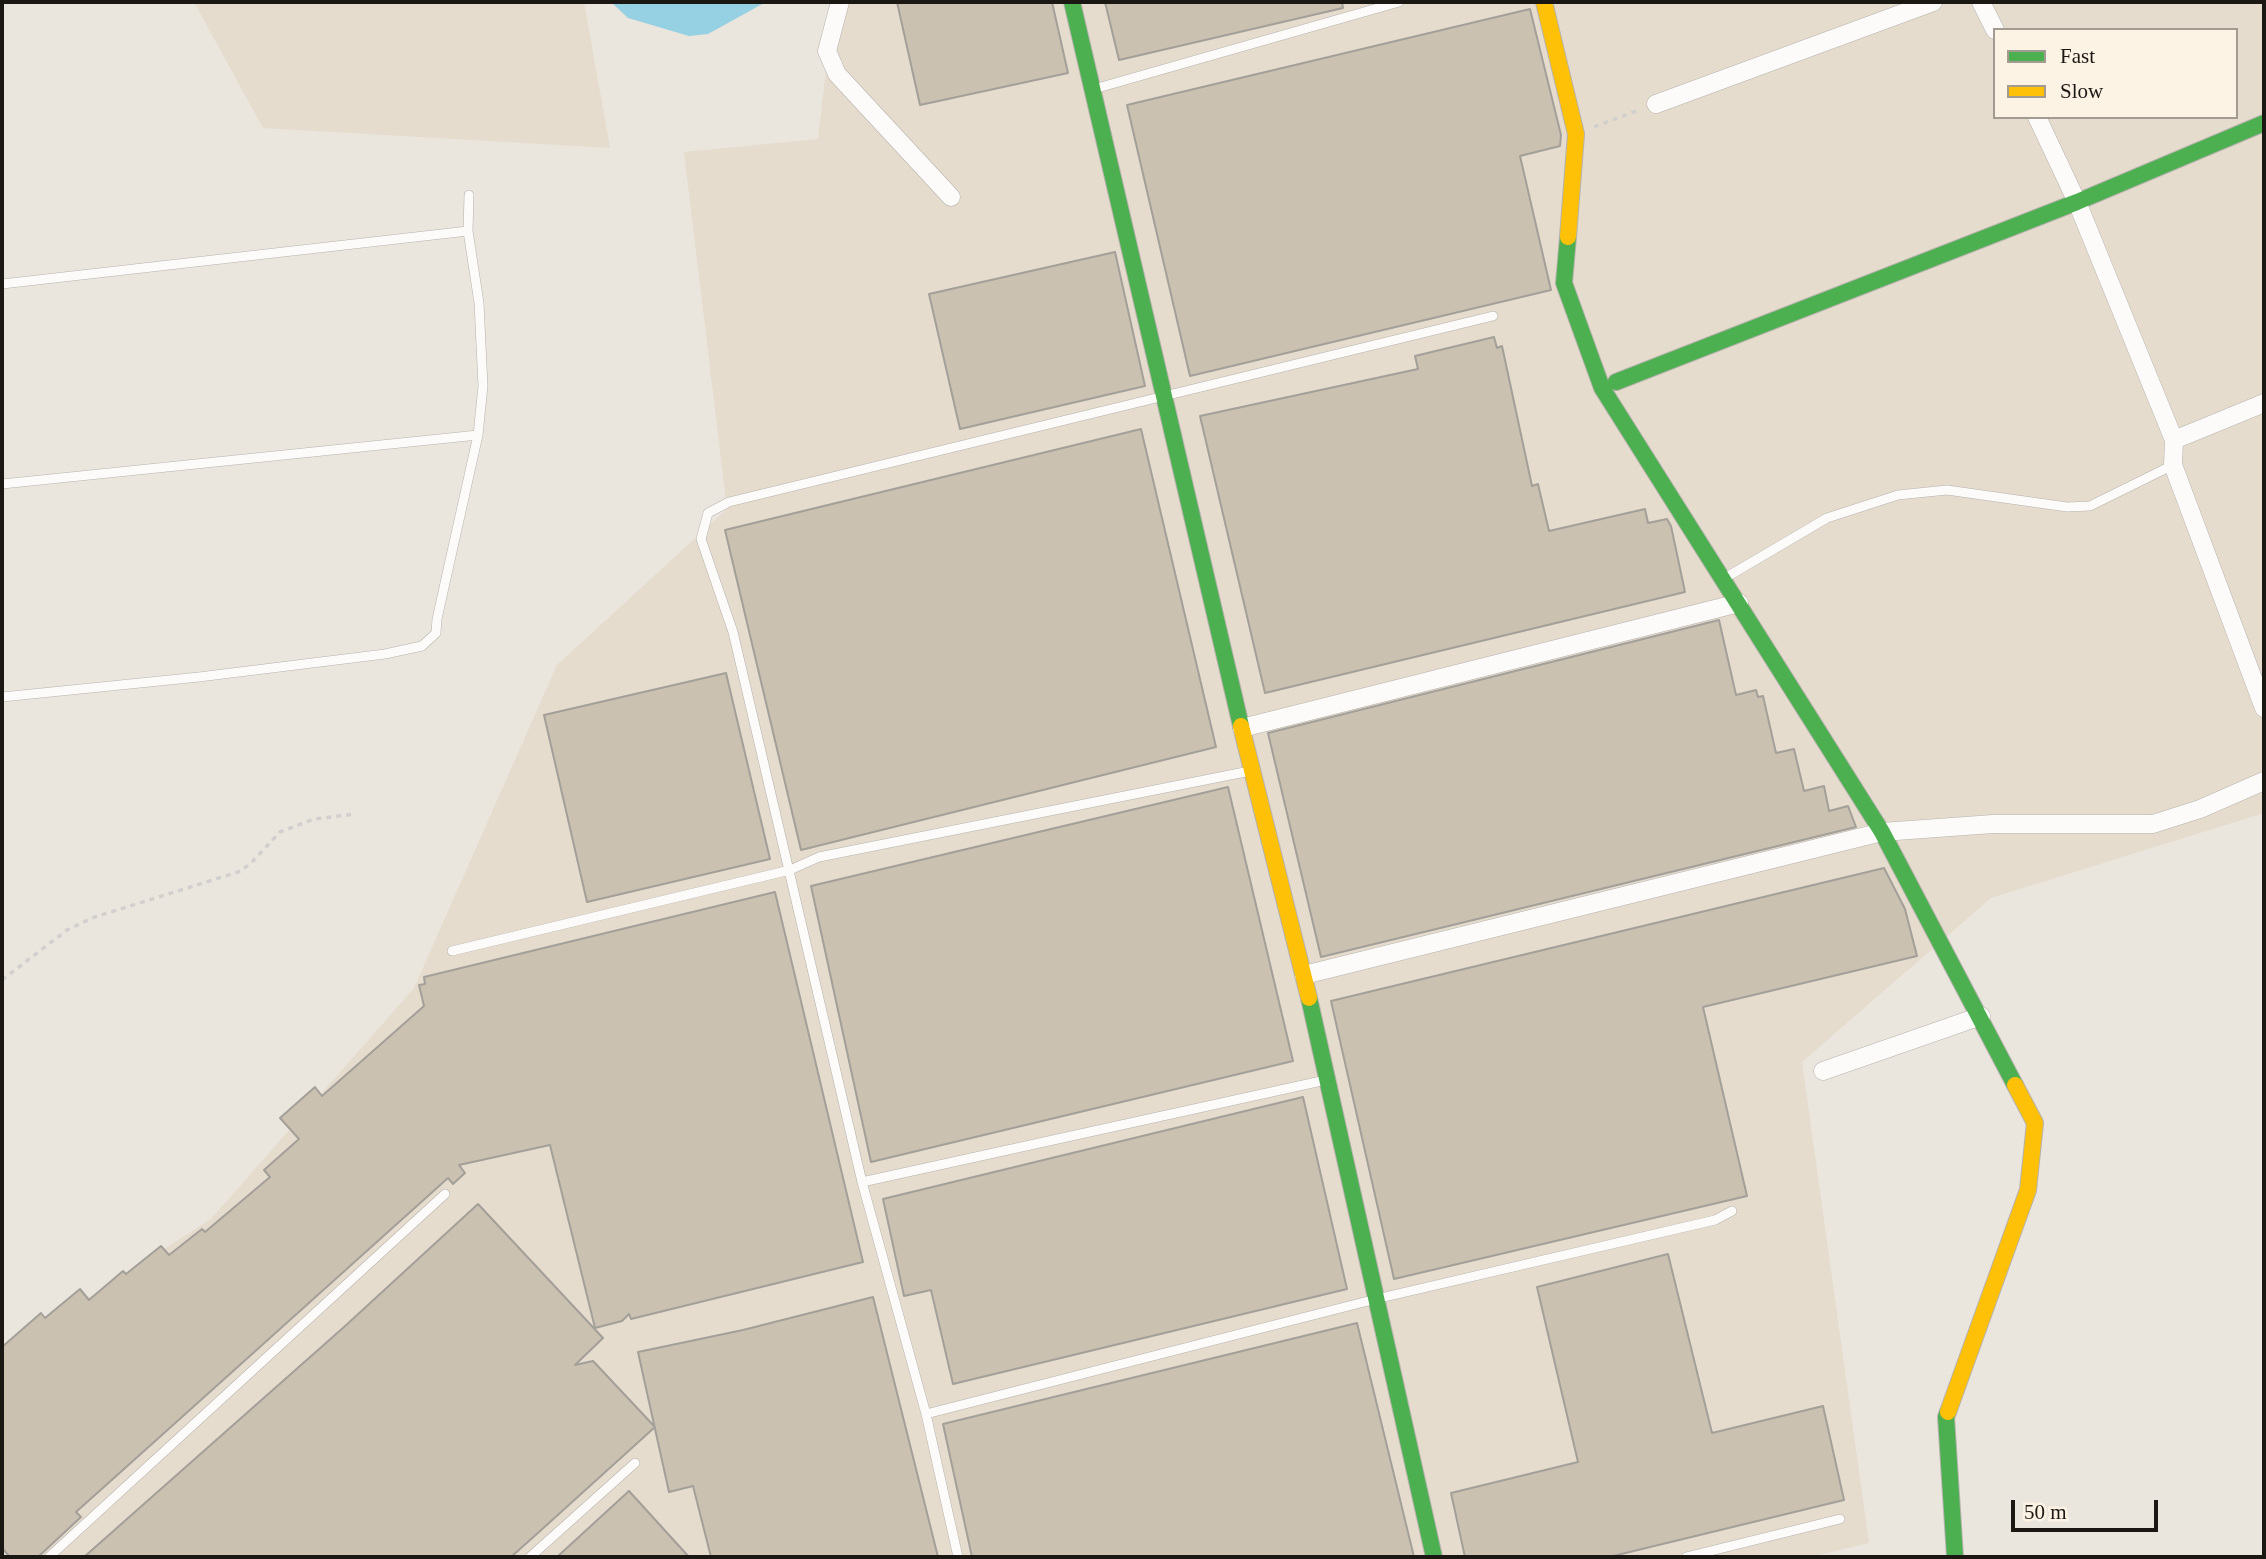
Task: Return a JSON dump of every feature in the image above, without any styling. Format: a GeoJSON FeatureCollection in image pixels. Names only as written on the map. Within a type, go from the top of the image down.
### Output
{"type":"FeatureCollection","features":[{"type":"Feature","properties":{"kind":"street"},"geometry":{"type":"LineString","coordinates":[[840,2],[827,51],[837,74],[951,197]]}},
{"type":"Feature","properties":{"kind":"street"},"geometry":{"type":"LineString","coordinates":[[1072,2],[1252,771],[1304,975],[1434,1557]]}},
{"type":"Feature","properties":{"kind":"street"},"geometry":{"type":"LineString","coordinates":[[1544,2],[1576,134],[1564,283],[1602,388],[1882,832],[2035,1123],[2028,1190],[1946,1417],[1955,1557]]}},
{"type":"Feature","properties":{"kind":"street"},"geometry":{"type":"LineString","coordinates":[[1656,104],[1933,2]]}},
{"type":"Feature","properties":{"kind":"street"},"geometry":{"type":"LineString","coordinates":[[1982,2],[1994,28]]}},
{"type":"Feature","properties":{"kind":"street"},"geometry":{"type":"LineString","coordinates":[[2038,119],[2077,202],[2174,440],[2174,465],[2264,708]]}},
{"type":"Feature","properties":{"kind":"street"},"geometry":{"type":"LineString","coordinates":[[1616,383],[2077,202],[2264,122]]}},
{"type":"Feature","properties":{"kind":"street"},"geometry":{"type":"LineString","coordinates":[[2174,440],[2264,403]]}},
{"type":"Feature","properties":{"kind":"street"},"geometry":{"type":"LineString","coordinates":[[1242,729],[1739,603]]}},
{"type":"Feature","properties":{"kind":"street"},"geometry":{"type":"LineString","coordinates":[[1304,975],[1882,832],[1993,824],[2153,824],[2200,809],[2264,781]]}},
{"type":"Feature","properties":{"kind":"street"},"geometry":{"type":"LineString","coordinates":[[1823,1070],[1981,1016]]}},
{"type":"Feature","properties":{"kind":"lane"},"geometry":{"type":"LineString","coordinates":[[1092,89],[1399,2]]}},
{"type":"Feature","properties":{"kind":"lane"},"geometry":{"type":"LineString","coordinates":[[2,697],[199,677],[385,654],[422,646],[436,633],[478,435],[483,386],[479,303],[468,231],[469,195]]}},
{"type":"Feature","properties":{"kind":"lane"},"geometry":{"type":"LineString","coordinates":[[2,284],[468,231]]}},
{"type":"Feature","properties":{"kind":"lane"},"geometry":{"type":"LineString","coordinates":[[958,1557],[926,1414],[862,1181],[733,632],[701,539],[708,513],[729,502],[1493,316]]}},
{"type":"Feature","properties":{"kind":"lane"},"geometry":{"type":"LineString","coordinates":[[2,484],[478,435]]}},
{"type":"Feature","properties":{"kind":"lane"},"geometry":{"type":"LineString","coordinates":[[1723,579],[1827,518],[1898,495],[1947,490],[2067,507],[2090,506],[2174,465]]}},
{"type":"Feature","properties":{"kind":"lane"},"geometry":{"type":"LineString","coordinates":[[452,951],[790,870],[820,857],[1252,771]]}},
{"type":"Feature","properties":{"kind":"lane"},"geometry":{"type":"LineString","coordinates":[[862,1181],[1328,1079]]}},
{"type":"Feature","properties":{"kind":"lane"},"geometry":{"type":"LineString","coordinates":[[49,1557],[445,1194]]}},
{"type":"Feature","properties":{"kind":"lane"},"geometry":{"type":"LineString","coordinates":[[926,1414],[1376,1299],[1715,1220],[1731,1211]]}},
{"type":"Feature","properties":{"kind":"lane"},"geometry":{"type":"LineString","coordinates":[[530,1557],[635,1463]]}},
{"type":"Feature","properties":{"kind":"lane"},"geometry":{"type":"LineString","coordinates":[[1686,1557],[1840,1519]]}},
{"type":"Feature","properties":{"kind":"path"},"geometry":{"type":"LineString","coordinates":[[1576,134],[1656,104]]}},
{"type":"Feature","properties":{"kind":"path"},"geometry":{"type":"LineString","coordinates":[[2,980],[67,930],[92,918],[241,871],[280,832],[314,819],[356,814]]}},
{"type":"Feature","properties":{"kind":"shaded area"},"geometry":{"type":"Polygon","coordinates":[[[194,2],[584,2],[610,148],[263,128],[194,2]]]}},
{"type":"Feature","properties":{"kind":"shaded area"},"geometry":{"type":"Polygon","coordinates":[[[834,2],[2264,2],[2264,813],[1991,898],[1802,1062],[1869,1543],[1810,1557],[2,1557],[2,1352],[211,1219],[414,988],[557,665],[727,509],[684,152],[818,139],[834,2]]]}},
{"type":"Feature","properties":{"kind":"water"},"geometry":{"type":"Polygon","coordinates":[[[611,2],[766,2],[708,34],[689,36],[628,18],[611,2]]]}},
{"type":"Feature","properties":{"kind":"building"},"geometry":{"type":"Polygon","coordinates":[[[897,2],[1052,2],[1068,73],[920,105],[897,2]]]}},
{"type":"Feature","properties":{"kind":"building"},"geometry":{"type":"Polygon","coordinates":[[[1105,2],[1342,2],[1343,8],[1119,60],[1105,2]]]}},
{"type":"Feature","properties":{"kind":"building"},"geometry":{"type":"Polygon","coordinates":[[[1530,9],[1561,135],[1560,146],[1520,156],[1551,290],[1190,376],[1127,105],[1530,9]]]}},
{"type":"Feature","properties":{"kind":"building"},"geometry":{"type":"Polygon","coordinates":[[[1115,252],[1145,386],[960,429],[929,294],[1115,252]]]}},
{"type":"Feature","properties":{"kind":"building"},"geometry":{"type":"Polygon","coordinates":[[[1494,337],[1497,348],[1502,346],[1532,486],[1538,484],[1549,531],[1645,509],[1648,523],[1667,519],[1671,526],[1685,592],[1265,693],[1200,416],[1418,369],[1415,356],[1494,337]]]}},
{"type":"Feature","properties":{"kind":"building"},"geometry":{"type":"Polygon","coordinates":[[[1141,429],[1216,747],[801,850],[725,530],[1141,429]]]}},
{"type":"Feature","properties":{"kind":"building"},"geometry":{"type":"Polygon","coordinates":[[[1719,620],[1736,695],[1756,690],[1758,697],[1763,696],[1776,753],[1794,749],[1804,791],[1824,786],[1829,811],[1848,806],[1856,827],[1321,957],[1268,733],[1719,620]]]}},
{"type":"Feature","properties":{"kind":"building"},"geometry":{"type":"Polygon","coordinates":[[[726,673],[770,859],[587,902],[544,715],[726,673]]]}},
{"type":"Feature","properties":{"kind":"building"},"geometry":{"type":"Polygon","coordinates":[[[1228,787],[1293,1061],[871,1162],[811,886],[1228,787]]]}},
{"type":"Feature","properties":{"kind":"building"},"geometry":{"type":"Polygon","coordinates":[[[1884,868],[1905,909],[1917,956],[1703,1007],[1747,1196],[1394,1279],[1331,1001],[1884,868]]]}},
{"type":"Feature","properties":{"kind":"building"},"geometry":{"type":"Polygon","coordinates":[[[775,892],[863,1262],[631,1319],[629,1314],[622,1321],[595,1328],[550,1145],[459,1165],[465,1173],[453,1184],[448,1178],[76,1512],[81,1517],[38,1557],[10,1557],[2,1548],[2,1347],[41,1313],[45,1318],[80,1289],[89,1300],[123,1271],[126,1274],[161,1246],[169,1255],[202,1229],[205,1232],[270,1177],[264,1170],[299,1139],[280,1118],[315,1087],[322,1096],[424,1006],[419,985],[425,984],[424,977],[775,892]]]}},
{"type":"Feature","properties":{"kind":"building"},"geometry":{"type":"Polygon","coordinates":[[[1303,1097],[1347,1289],[953,1384],[931,1290],[904,1296],[883,1199],[1303,1097]]]}},
{"type":"Feature","properties":{"kind":"building"},"geometry":{"type":"Polygon","coordinates":[[[478,1204],[603,1338],[575,1365],[593,1361],[655,1427],[539,1532],[511,1557],[84,1557],[344,1327],[478,1204]]]}},
{"type":"Feature","properties":{"kind":"building"},"geometry":{"type":"Polygon","coordinates":[[[1668,1254],[1712,1433],[1823,1406],[1844,1500],[1609,1557],[1465,1557],[1451,1493],[1578,1462],[1537,1287],[1668,1254]]]}},
{"type":"Feature","properties":{"kind":"building"},"geometry":{"type":"Polygon","coordinates":[[[873,1297],[938,1557],[711,1557],[693,1486],[669,1492],[638,1352],[743,1330],[873,1297]]]}},
{"type":"Feature","properties":{"kind":"building"},"geometry":{"type":"Polygon","coordinates":[[[1357,1323],[1414,1557],[972,1557],[943,1424],[1357,1323]]]}},
{"type":"Feature","properties":{"kind":"building"},"geometry":{"type":"Polygon","coordinates":[[[629,1491],[689,1557],[557,1557],[629,1491]]]}},
{"type":"Feature","properties":{"kind":"traffic: fast"},"geometry":{"type":"LineString","coordinates":[[1072,2],[1241,726]]}},
{"type":"Feature","properties":{"kind":"traffic: fast"},"geometry":{"type":"LineString","coordinates":[[1616,382],[2077,202],[2264,123]]}},
{"type":"Feature","properties":{"kind":"traffic: fast"},"geometry":{"type":"LineString","coordinates":[[1568,237],[1564,283],[1602,388],[1882,832],[2015,1085]]}},
{"type":"Feature","properties":{"kind":"traffic: fast"},"geometry":{"type":"LineString","coordinates":[[1309,998],[1434,1557]]}},
{"type":"Feature","properties":{"kind":"traffic: fast"},"geometry":{"type":"LineString","coordinates":[[1948,1412],[1946,1417],[1955,1557]]}},
{"type":"Feature","properties":{"kind":"traffic: slow"},"geometry":{"type":"LineString","coordinates":[[1544,2],[1576,134],[1568,237]]}},
{"type":"Feature","properties":{"kind":"traffic: slow"},"geometry":{"type":"LineString","coordinates":[[1241,726],[1309,998]]}},
{"type":"Feature","properties":{"kind":"traffic: slow"},"geometry":{"type":"LineString","coordinates":[[1948,1412],[2028,1190],[2035,1123],[2015,1085]]}}]}
